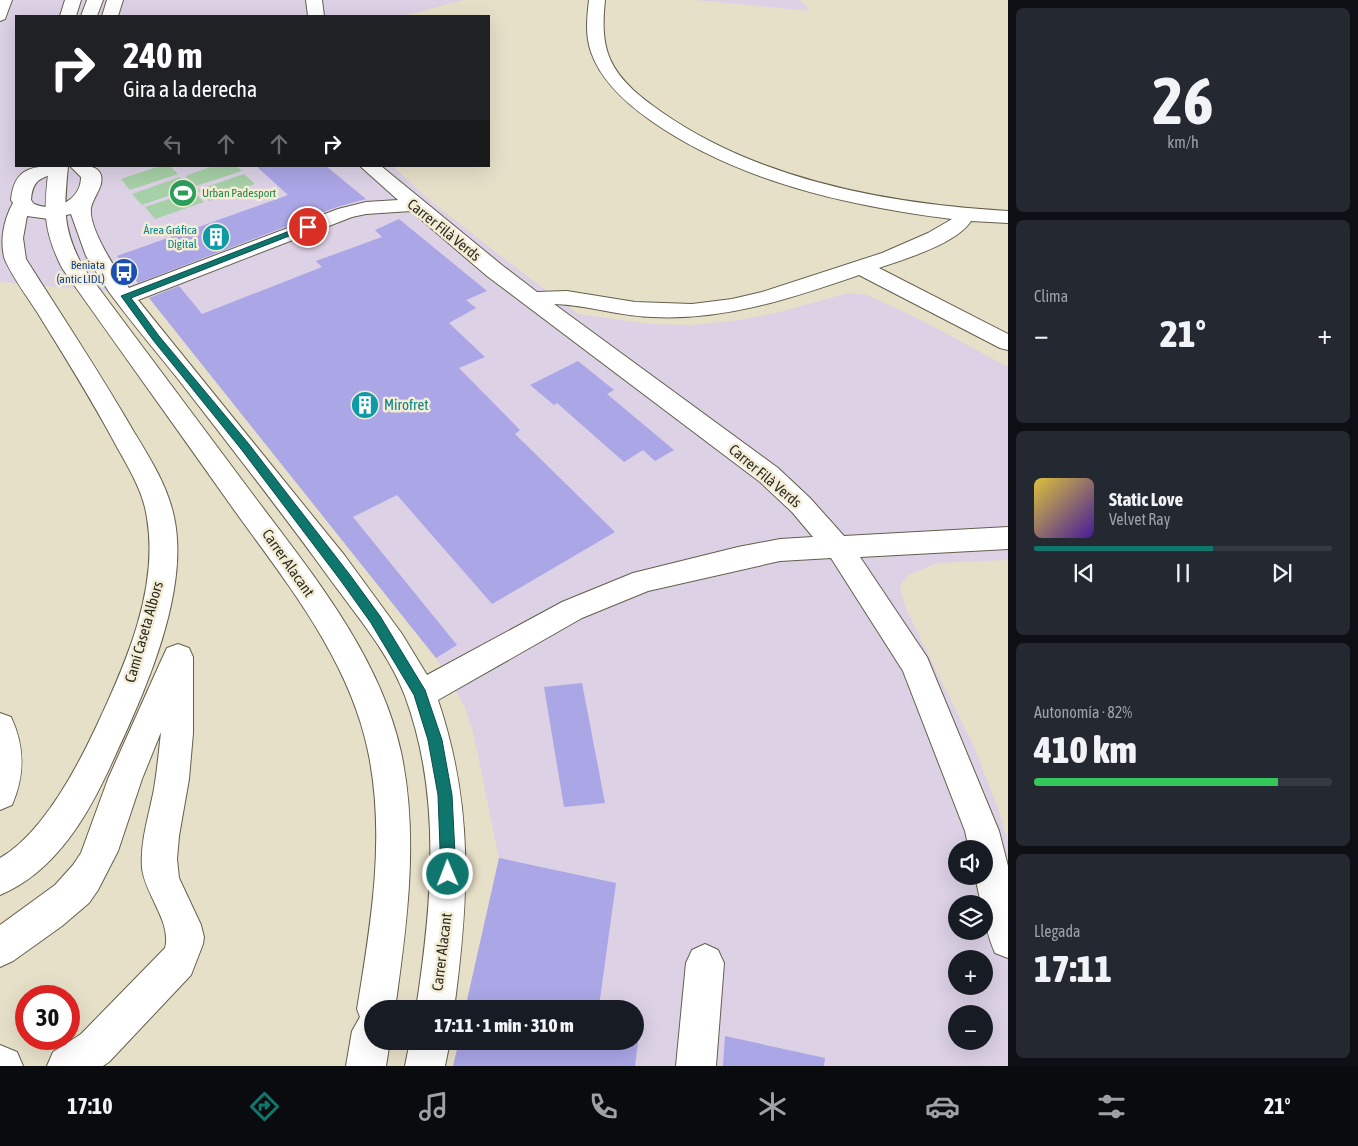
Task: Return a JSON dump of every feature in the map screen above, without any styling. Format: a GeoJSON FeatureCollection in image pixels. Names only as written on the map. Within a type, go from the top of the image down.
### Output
{"type":"FeatureCollection","features":[{"type":"Feature","properties":{"kind":"street"},"geometry":{"type":"LineString","coordinates":[[0,16],[4,0]]}},
{"type":"Feature","properties":{"kind":"street"},"geometry":{"type":"LineString","coordinates":[[68,15],[73,0]]}},
{"type":"Feature","properties":{"kind":"street"},"geometry":{"type":"LineString","coordinates":[[89,15],[95,0]]}},
{"type":"Feature","properties":{"kind":"street"},"geometry":{"type":"LineString","coordinates":[[110,15],[115,0]]}},
{"type":"Feature","properties":{"kind":"street"},"geometry":{"type":"LineString","coordinates":[[314,0],[316,15]]}},
{"type":"Feature","properties":{"kind":"street"},"geometry":{"type":"LineString","coordinates":[[597,0],[595,32],[600,54],[624,89],[638,103],[674,130],[713,151],[783,179],[836,192],[965,215],[1008,217]]}},
{"type":"Feature","properties":{"kind":"street","name":"Carrer Alacant"},"geometry":{"type":"LineString","coordinates":[[46,167],[65,196],[81,212],[97,255],[125,296],[156,338],[268,476],[346,578],[376,620],[420,694],[431,723],[439,758],[445,795],[448,837],[448,916],[436,1000]]}},
{"type":"Feature","properties":{"kind":"street","name":"Carrer Filà Verds"},"geometry":{"type":"LineString","coordinates":[[370,167],[459,243],[769,475],[801,505],[837,546],[916,666],[982,831],[1008,940]]}},
{"type":"Feature","properties":{"kind":"street","name":"Carrer Alacant"},"geometry":{"type":"LineString","coordinates":[[65,196],[73,268],[306,588],[338,638],[367,696],[385,754],[392,821],[390,901],[377,1000]]}},
{"type":"Feature","properties":{"kind":"street","name":"Camí Caseta Albors"},"geometry":{"type":"LineString","coordinates":[[0,878],[18,866],[45,839],[76,798],[98,759],[140,657],[157,595],[162,566],[161,517],[151,486],[95,384],[15,259],[11,244],[16,220],[65,196]]}},
{"type":"Feature","properties":{"kind":"street"},"geometry":{"type":"LineString","coordinates":[[125,296],[344,213],[366,208],[414,206]]}},
{"type":"Feature","properties":{"kind":"street"},"geometry":{"type":"LineString","coordinates":[[534,299],[554,297],[658,311],[714,310],[771,298],[862,268],[943,234],[959,224],[965,215]]}},
{"type":"Feature","properties":{"kind":"street"},"geometry":{"type":"LineString","coordinates":[[862,268],[1008,343]]}},
{"type":"Feature","properties":{"kind":"street"},"geometry":{"type":"LineString","coordinates":[[420,694],[572,610],[643,581],[764,553],[837,546],[1008,538]]}},
{"type":"Feature","properties":{"kind":"street"},"geometry":{"type":"LineString","coordinates":[[0,948],[61,903],[77,889],[88,873],[102,849],[125,780],[178,657],[180,694],[172,778],[160,853],[160,869],[163,884],[185,934],[184,948],[178,962],[95,1048],[67,1066]]}},
{"type":"Feature","properties":{"kind":"street"},"geometry":{"type":"LineString","coordinates":[[0,727],[7,765],[0,794]]}},
{"type":"Feature","properties":{"kind":"street"},"geometry":{"type":"LineString","coordinates":[[696,1066],[705,963]]}},
{"type":"Feature","properties":{"kind":"street"},"geometry":{"type":"LineString","coordinates":[[366,1066],[369,1050]]}},
{"type":"Feature","properties":{"kind":"street"},"geometry":{"type":"LineString","coordinates":[[425,1066],[428,1050]]}},
{"type":"Feature","properties":{"kind":"shaded area"},"geometry":{"type":"Polygon","coordinates":[[[0,0],[463,0],[408,15],[15,15],[15,167],[394,167],[427,198],[578,314],[650,324],[692,325],[738,320],[776,313],[848,293],[867,295],[917,318],[1008,367],[1008,560],[937,563],[909,575],[902,583],[900,589],[906,609],[974,747],[997,806],[1008,842],[1008,1066],[454,1066],[570,1050],[644,1050],[644,1000],[468,1000],[499,858],[473,732],[465,707],[436,658],[147,295],[0,282],[0,0]]]}},
{"type":"Feature","properties":{"kind":"shaded area"},"geometry":{"type":"Polygon","coordinates":[[[695,0],[800,0],[810,11],[695,0]]]}},
{"type":"Feature","properties":{"kind":"green space"},"geometry":{"type":"Polygon","coordinates":[[[157,167],[171,167],[178,174],[130,190],[121,179],[157,167]]]}},
{"type":"Feature","properties":{"kind":"green space"},"geometry":{"type":"Polygon","coordinates":[[[210,167],[238,167],[242,171],[196,186],[185,176],[210,167]]]}},
{"type":"Feature","properties":{"kind":"green space"},"geometry":{"type":"Polygon","coordinates":[[[244,174],[255,184],[209,201],[198,190],[244,174]]]}},
{"type":"Feature","properties":{"kind":"green space"},"geometry":{"type":"Polygon","coordinates":[[[180,177],[190,188],[142,205],[132,194],[180,177]]]}},
{"type":"Feature","properties":{"kind":"green space"},"geometry":{"type":"Polygon","coordinates":[[[193,191],[204,202],[155,219],[145,207],[193,191]]]}},
{"type":"Feature","properties":{"kind":"building","name":"Área Gráfica Digital"},"geometry":{"type":"Polygon","coordinates":[[[257,167],[327,167],[366,199],[337,207],[138,283],[117,256],[288,195],[257,167]]]}},
{"type":"Feature","properties":{"kind":"building","name":"Mirofret"},"geometry":{"type":"Polygon","coordinates":[[[399,219],[487,291],[466,300],[476,308],[449,323],[485,357],[459,368],[520,430],[515,434],[615,532],[492,604],[397,495],[353,517],[457,645],[436,658],[149,298],[179,286],[202,314],[322,267],[316,261],[382,237],[375,230],[399,219]]]}},
{"type":"Feature","properties":{"kind":"building"},"geometry":{"type":"Polygon","coordinates":[[[578,361],[614,390],[607,394],[674,450],[655,461],[643,450],[624,462],[557,403],[554,405],[530,385],[578,361]]]}},
{"type":"Feature","properties":{"kind":"building"},"geometry":{"type":"Polygon","coordinates":[[[582,683],[605,803],[564,807],[544,687],[582,683]]]}},
{"type":"Feature","properties":{"kind":"building"},"geometry":{"type":"Polygon","coordinates":[[[499,858],[616,883],[600,1000],[467,1000],[499,858]]]}},
{"type":"Feature","properties":{"kind":"building"},"geometry":{"type":"Polygon","coordinates":[[[725,1036],[825,1058],[824,1066],[723,1066],[725,1036]]]}},
{"type":"Feature","properties":{"kind":"building"},"geometry":{"type":"Polygon","coordinates":[[[457,1050],[637,1050],[635,1066],[453,1066],[457,1050]]]}},
{"type":"Feature","properties":{"kind":"place","name":"Urban Padesport"},"geometry":{"type":"Point","coordinates":[183,193]}},
{"type":"Feature","properties":{"kind":"place","name":"Área Gráfica Digital"},"geometry":{"type":"Point","coordinates":[216,237]}},
{"type":"Feature","properties":{"kind":"place","name":"Beniata (antic LIDL)"},"geometry":{"type":"Point","coordinates":[124,272]}},
{"type":"Feature","properties":{"kind":"place","name":"Mirofret"},"geometry":{"type":"Point","coordinates":[365,405]}},
{"type":"Feature","properties":{"kind":"route"},"geometry":{"type":"LineString","coordinates":[[308,227],[125,296],[156,338],[244,446],[346,578],[376,620],[420,694],[431,723],[445,795],[448,874]]}}]}
